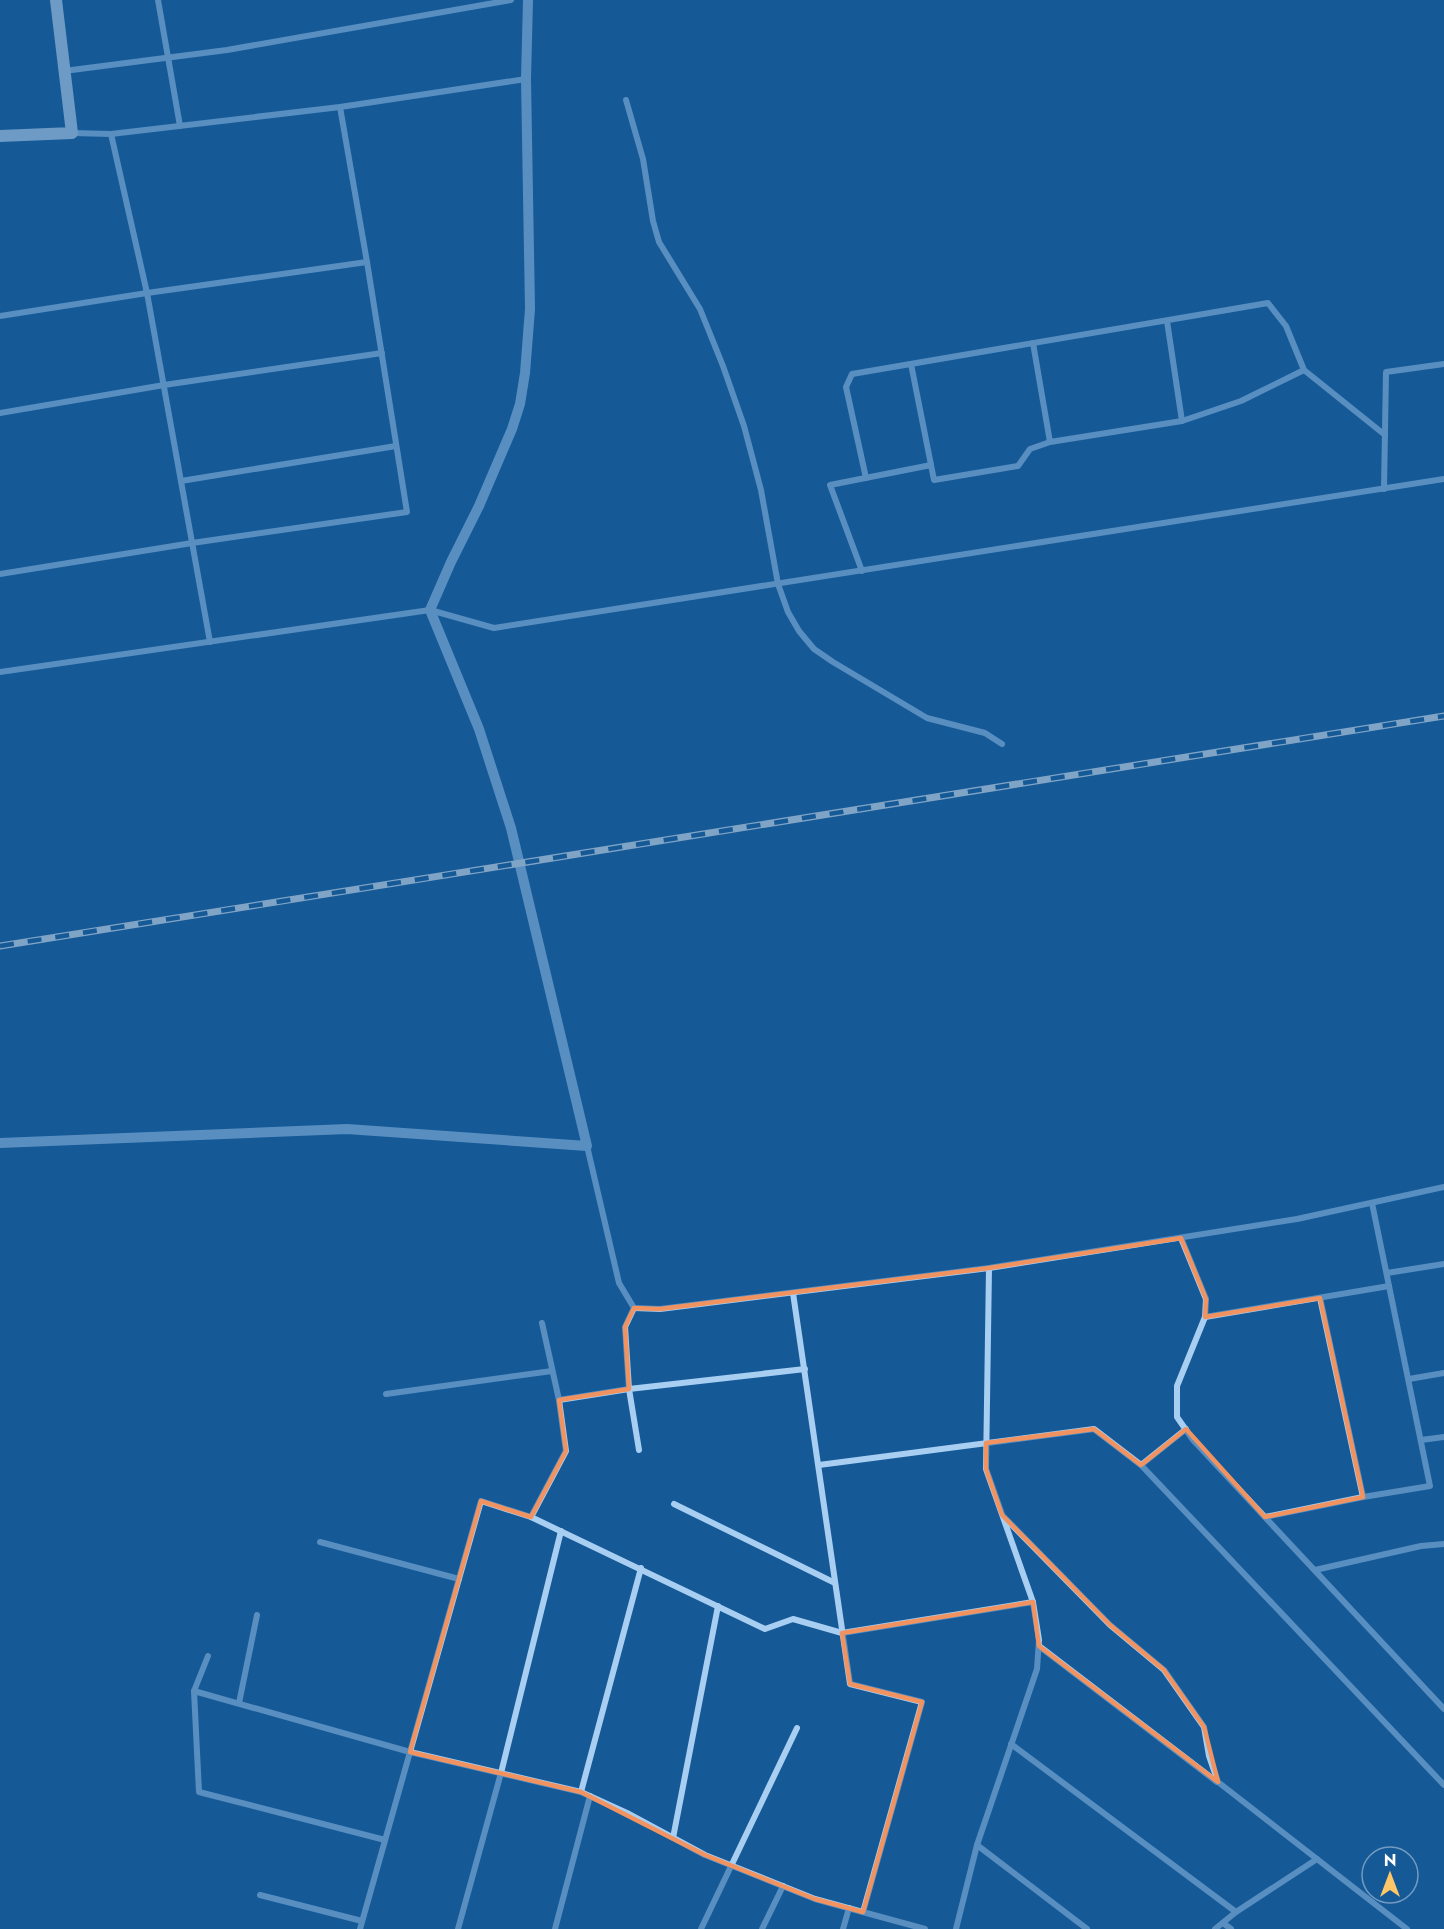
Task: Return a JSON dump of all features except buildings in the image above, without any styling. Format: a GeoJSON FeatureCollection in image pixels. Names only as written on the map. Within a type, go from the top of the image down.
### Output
{"type":"FeatureCollection","features":[{"type":"Feature","properties":{"kind":"main road"},"geometry":{"type":"LineString","coordinates":[[0,135],[72,133],[56,0]]}},
{"type":"Feature","properties":{"kind":"street"},"geometry":{"type":"LineString","coordinates":[[158,0],[180,126]]}},
{"type":"Feature","properties":{"kind":"street"},"geometry":{"type":"LineString","coordinates":[[64,71],[227,50],[511,0]]}},
{"type":"Feature","properties":{"kind":"street"},"geometry":{"type":"LineString","coordinates":[[528,0],[526,79],[530,309],[525,373],[520,404],[512,429],[430,610],[479,729],[511,828],[619,1283],[634,1308]]}},
{"type":"Feature","properties":{"kind":"street"},"geometry":{"type":"LineString","coordinates":[[72,133],[111,134],[340,107],[526,79]]}},
{"type":"Feature","properties":{"kind":"street"},"geometry":{"type":"LineString","coordinates":[[626,100],[643,159],[653,221],[659,242],[700,309],[723,366],[744,426],[761,490],[778,584],[799,632],[814,649],[927,718],[985,733],[1002,744]]}},
{"type":"Feature","properties":{"kind":"street"},"geometry":{"type":"LineString","coordinates":[[0,574],[407,512],[340,107]]}},
{"type":"Feature","properties":{"kind":"street"},"geometry":{"type":"LineString","coordinates":[[111,134],[147,292],[210,642]]}},
{"type":"Feature","properties":{"kind":"street"},"geometry":{"type":"LineString","coordinates":[[0,316],[147,292],[367,262]]}},
{"type":"Feature","properties":{"kind":"street"},"geometry":{"type":"LineString","coordinates":[[866,478],[846,387],[852,374],[1268,303],[1286,326],[1304,370],[1385,435]]}},
{"type":"Feature","properties":{"kind":"street"},"geometry":{"type":"LineString","coordinates":[[1167,321],[1182,421]]}},
{"type":"Feature","properties":{"kind":"street"},"geometry":{"type":"LineString","coordinates":[[1033,343],[1050,442]]}},
{"type":"Feature","properties":{"kind":"street"},"geometry":{"type":"LineString","coordinates":[[0,413],[164,385],[382,353]]}},
{"type":"Feature","properties":{"kind":"street"},"geometry":{"type":"LineString","coordinates":[[911,364],[934,480],[1018,466],[1030,449],[1050,442],[1182,421],[1241,401],[1304,370]]}},
{"type":"Feature","properties":{"kind":"street"},"geometry":{"type":"LineString","coordinates":[[1384,489],[1386,372],[1444,364]]}},
{"type":"Feature","properties":{"kind":"street"},"geometry":{"type":"LineString","coordinates":[[181,481],[396,446]]}},
{"type":"Feature","properties":{"kind":"street"},"geometry":{"type":"LineString","coordinates":[[862,571],[830,485],[931,465]]}},
{"type":"Feature","properties":{"kind":"street"},"geometry":{"type":"LineString","coordinates":[[0,672],[430,610],[494,628],[1444,479]]}},
{"type":"Feature","properties":{"kind":"street"},"geometry":{"type":"LineString","coordinates":[[0,1143],[346,1129],[587,1146]]}},
{"type":"Feature","properties":{"kind":"street"},"geometry":{"type":"LineString","coordinates":[[634,1308],[660,1309],[989,1268],[1297,1219],[1444,1187]]}},
{"type":"Feature","properties":{"kind":"street"},"geometry":{"type":"LineString","coordinates":[[1266,1517],[1430,1486],[1372,1203]]}},
{"type":"Feature","properties":{"kind":"street"},"geometry":{"type":"LineString","coordinates":[[1181,1238],[1206,1299],[1205,1317],[1177,1386],[1177,1417],[1193,1440],[1444,1709]]}},
{"type":"Feature","properties":{"kind":"street"},"geometry":{"type":"LineString","coordinates":[[1387,1273],[1444,1264]]}},
{"type":"Feature","properties":{"kind":"street"},"geometry":{"type":"LineString","coordinates":[[956,1929],[977,1845],[1037,1669],[1039,1646],[1033,1602],[986,1469],[989,1268]]}},
{"type":"Feature","properties":{"kind":"street"},"geometry":{"type":"LineString","coordinates":[[1205,1317],[1389,1286]]}},
{"type":"Feature","properties":{"kind":"street"},"geometry":{"type":"LineString","coordinates":[[793,1293],[850,1684],[922,1702],[863,1912]]}},
{"type":"Feature","properties":{"kind":"street"},"geometry":{"type":"LineString","coordinates":[[1320,1298],[1363,1497]]}},
{"type":"Feature","properties":{"kind":"street"},"geometry":{"type":"LineString","coordinates":[[634,1308],[625,1327],[629,1389],[639,1450]]}},
{"type":"Feature","properties":{"kind":"street"},"geometry":{"type":"LineString","coordinates":[[531,1517],[566,1451],[559,1400],[542,1323]]}},
{"type":"Feature","properties":{"kind":"street"},"geometry":{"type":"LineString","coordinates":[[559,1400],[629,1389],[805,1368]]}},
{"type":"Feature","properties":{"kind":"street"},"geometry":{"type":"LineString","coordinates":[[386,1394],[552,1371]]}},
{"type":"Feature","properties":{"kind":"street"},"geometry":{"type":"LineString","coordinates":[[1409,1379],[1444,1373]]}},
{"type":"Feature","properties":{"kind":"street"},"geometry":{"type":"LineString","coordinates":[[819,1465],[1094,1429],[1141,1465],[1444,1785]]}},
{"type":"Feature","properties":{"kind":"street"},"geometry":{"type":"LineString","coordinates":[[1141,1465],[1186,1430]]}},
{"type":"Feature","properties":{"kind":"street"},"geometry":{"type":"LineString","coordinates":[[1421,1440],[1444,1437]]}},
{"type":"Feature","properties":{"kind":"street"},"geometry":{"type":"LineString","coordinates":[[360,1929],[481,1501],[531,1517],[765,1629],[793,1619],[842,1633],[1033,1602]]}},
{"type":"Feature","properties":{"kind":"street"},"geometry":{"type":"LineString","coordinates":[[674,1504],[835,1583]]}},
{"type":"Feature","properties":{"kind":"street"},"geometry":{"type":"LineString","coordinates":[[1002,1515],[1110,1625],[1164,1670],[1203,1727],[1209,1756],[1218,1782]]}},
{"type":"Feature","properties":{"kind":"street"},"geometry":{"type":"LineString","coordinates":[[458,1929],[501,1773],[561,1531]]}},
{"type":"Feature","properties":{"kind":"street"},"geometry":{"type":"LineString","coordinates":[[320,1542],[459,1579]]}},
{"type":"Feature","properties":{"kind":"street"},"geometry":{"type":"LineString","coordinates":[[1315,1570],[1421,1546],[1444,1544]]}},
{"type":"Feature","properties":{"kind":"street"},"geometry":{"type":"LineString","coordinates":[[581,1792],[641,1568]]}},
{"type":"Feature","properties":{"kind":"street"},"geometry":{"type":"LineString","coordinates":[[673,1838],[718,1606]]}},
{"type":"Feature","properties":{"kind":"street"},"geometry":{"type":"LineString","coordinates":[[238,1703],[257,1615]]}},
{"type":"Feature","properties":{"kind":"street"},"geometry":{"type":"LineString","coordinates":[[1039,1646],[1407,1929]]}},
{"type":"Feature","properties":{"kind":"street"},"geometry":{"type":"LineString","coordinates":[[207,1656],[194,1690],[199,1792],[385,1840]]}},
{"type":"Feature","properties":{"kind":"street"},"geometry":{"type":"LineString","coordinates":[[194,1690],[410,1752],[581,1792],[731,1866],[815,1899],[925,1929]]}},
{"type":"Feature","properties":{"kind":"street"},"geometry":{"type":"LineString","coordinates":[[700,1929],[797,1728]]}},
{"type":"Feature","properties":{"kind":"street"},"geometry":{"type":"LineString","coordinates":[[1011,1744],[1236,1912]]}},
{"type":"Feature","properties":{"kind":"street"},"geometry":{"type":"LineString","coordinates":[[555,1929],[590,1796]]}},
{"type":"Feature","properties":{"kind":"street"},"geometry":{"type":"LineString","coordinates":[[977,1845],[1087,1929]]}},
{"type":"Feature","properties":{"kind":"street"},"geometry":{"type":"LineString","coordinates":[[1215,1929],[1236,1912],[1317,1859]]}},
{"type":"Feature","properties":{"kind":"street"},"geometry":{"type":"LineString","coordinates":[[762,1929],[783,1886]]}},
{"type":"Feature","properties":{"kind":"street"},"geometry":{"type":"LineString","coordinates":[[260,1895],[362,1921]]}},
{"type":"Feature","properties":{"kind":"street"},"geometry":{"type":"LineString","coordinates":[[843,1929],[849,1908]]}},
{"type":"Feature","properties":{"kind":"street"},"geometry":{"type":"LineString","coordinates":[[1223,1923],[1231,1929]]}},
{"type":"Feature","properties":{"kind":"highlighted area"},"geometry":{"type":"Polygon","coordinates":[[[1181,1238],[1206,1299],[1205,1317],[1320,1298],[1363,1497],[1265,1517],[1186,1429],[1141,1465],[1094,1429],[986,1443],[986,1469],[1002,1515],[1110,1625],[1164,1670],[1204,1727],[1218,1782],[1039,1646],[1033,1602],[842,1633],[850,1684],[922,1702],[863,1912],[815,1899],[705,1855],[581,1792],[410,1752],[481,1501],[531,1517],[566,1451],[559,1400],[629,1389],[625,1327],[634,1308],[660,1309],[989,1268],[1181,1238]]]}},
{"type":"Feature","properties":{"kind":"railway"},"geometry":{"type":"LineString","coordinates":[[0,946],[1444,716]]}}]}
